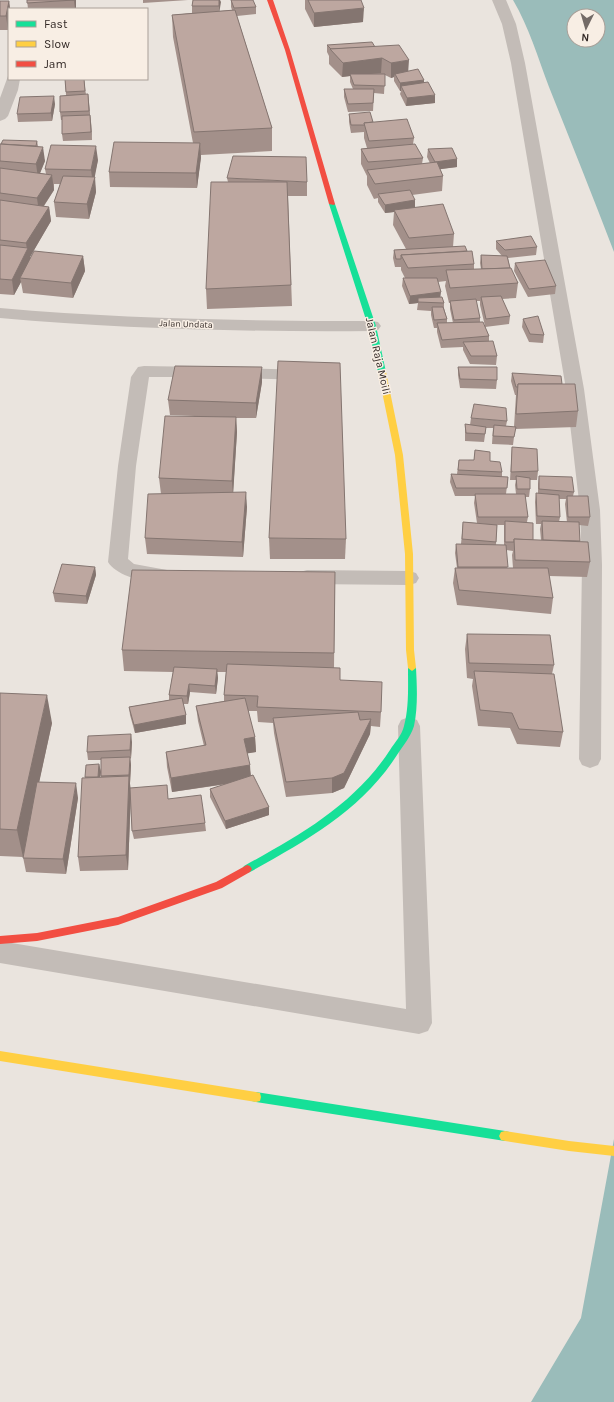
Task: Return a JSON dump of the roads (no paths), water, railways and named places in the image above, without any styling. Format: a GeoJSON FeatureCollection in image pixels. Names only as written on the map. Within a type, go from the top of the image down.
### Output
{"type":"FeatureCollection","features":[{"type":"Feature","properties":{"kind":"street","name":"Jalan Raja Moili"},"geometry":{"type":"LineString","coordinates":[[270,0],[284,35],[317,158],[372,326],[399,456],[409,554],[410,650],[413,679],[409,726]]}},
{"type":"Feature","properties":{"kind":"street"},"geometry":{"type":"LineString","coordinates":[[499,0],[509,24],[518,63],[575,389],[590,502],[592,565],[590,759]]}},
{"type":"Feature","properties":{"kind":"street"},"geometry":{"type":"LineString","coordinates":[[0,116],[11,90],[13,80]]}},
{"type":"Feature","properties":{"kind":"street","name":"Jalan Undata"},"geometry":{"type":"LineString","coordinates":[[0,313],[120,321],[252,327],[372,326]]}},
{"type":"Feature","properties":{"kind":"street"},"geometry":{"type":"LineString","coordinates":[[0,940],[37,938],[118,921],[218,885],[313,832],[366,790],[391,758],[409,726]]}},
{"type":"Feature","properties":{"kind":"street"},"geometry":{"type":"LineString","coordinates":[[0,952],[419,1023],[409,726]]}},
{"type":"Feature","properties":{"kind":"street"},"geometry":{"type":"LineString","coordinates":[[0,1056],[569,1146],[614,1151]]}},
{"type":"Feature","properties":{"kind":"lane"},"geometry":{"type":"LineString","coordinates":[[177,575],[153,574],[129,570],[118,562],[127,466],[140,377],[144,371],[327,375]]}},
{"type":"Feature","properties":{"kind":"lane"},"geometry":{"type":"LineString","coordinates":[[289,576],[409,578]]}},
{"type":"Feature","properties":{"kind":"water"},"geometry":{"type":"Polygon","coordinates":[[[513,0],[614,0],[614,252],[549,87],[524,21],[513,0]]]}},
{"type":"Feature","properties":{"kind":"water"},"geometry":{"type":"Polygon","coordinates":[[[614,1139],[614,1402],[531,1402],[581,1318],[614,1139]]]}}]}
